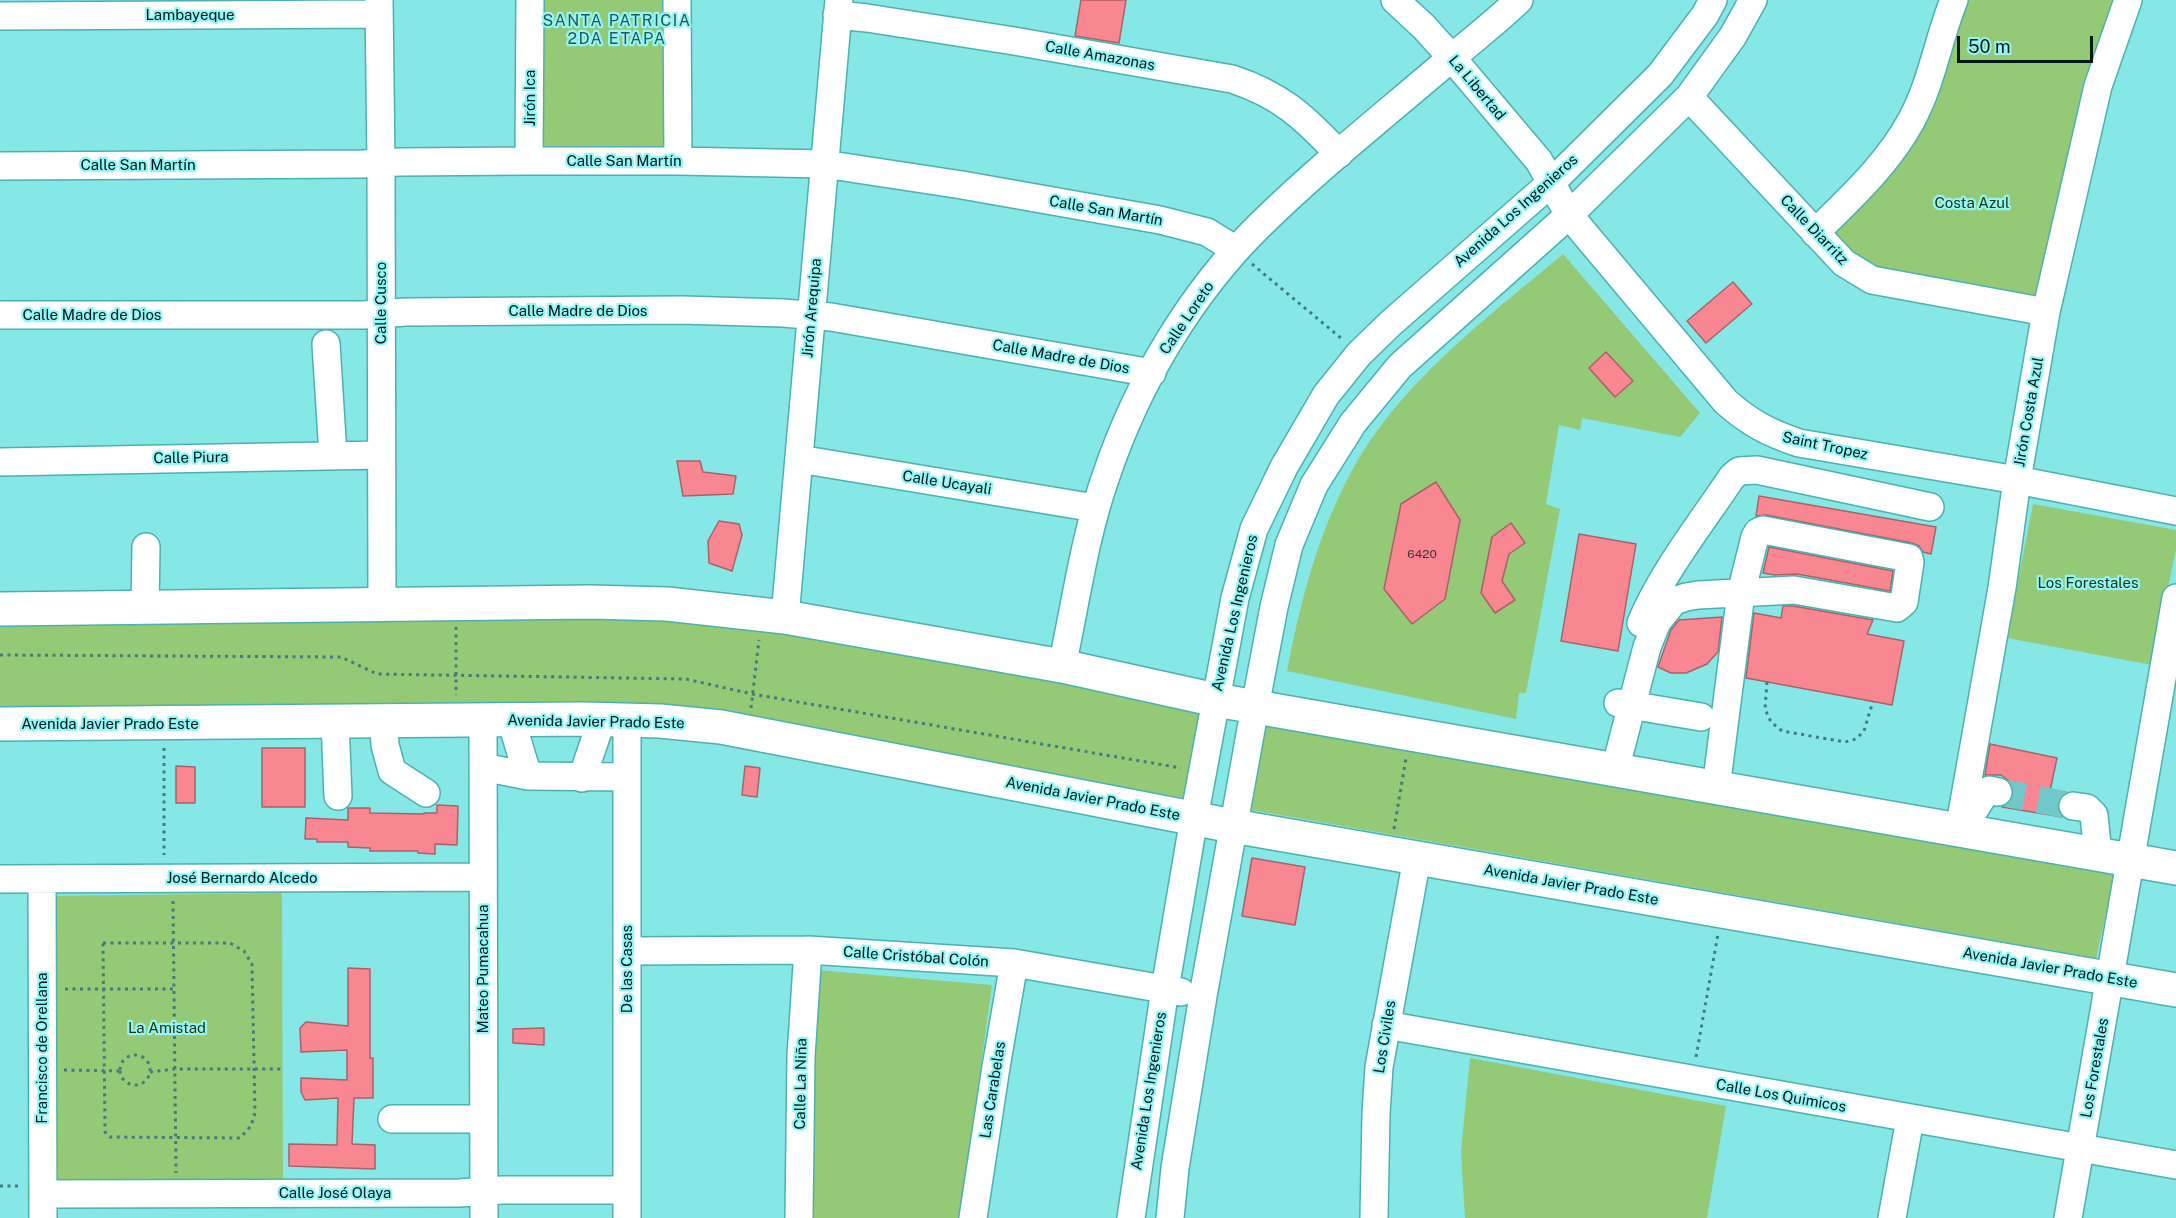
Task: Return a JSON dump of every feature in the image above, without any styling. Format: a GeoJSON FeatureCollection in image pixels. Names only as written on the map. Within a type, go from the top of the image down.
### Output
{"type":"FeatureCollection","features":[{"type":"Feature","properties":{"kind":"main road"},"geometry":{"type":"LineString","coordinates":[[0,609],[629,602],[774,615],[1062,666],[1216,700],[2176,868]]}},
{"type":"Feature","properties":{"kind":"main road","name":"Avenida Javier Prado Este"},"geometry":{"type":"LineString","coordinates":[[0,724],[614,719],[693,723],[749,731],[1233,826],[2176,990]]}},
{"type":"Feature","properties":{"kind":"street","name":"Jirón Ica"},"geometry":{"type":"LineString","coordinates":[[530,161],[531,0]]}},
{"type":"Feature","properties":{"kind":"street"},"geometry":{"type":"LineString","coordinates":[[677,0],[678,161]]}},
{"type":"Feature","properties":{"kind":"street","name":"La Libertad"},"geometry":{"type":"LineString","coordinates":[[1395,0],[1452,58],[1539,161],[1552,182]]}},
{"type":"Feature","properties":{"kind":"street","name":"Calle Loreto"},"geometry":{"type":"LineString","coordinates":[[1062,666],[1095,507],[1118,443],[1152,373],[1202,293],[1236,250],[1280,206],[1519,0]]}},
{"type":"Feature","properties":{"kind":"street","name":"Avenida Los Ingenieros"},"geometry":{"type":"LineString","coordinates":[[1131,1218],[1165,989],[1194,818],[1235,598],[1254,529],[1284,467],[1326,395],[1359,354],[1390,323],[1552,182],[1660,75],[1705,15],[1713,0]]}},
{"type":"Feature","properties":{"kind":"street"},"geometry":{"type":"LineString","coordinates":[[1170,1218],[1174,1168],[1255,707],[1289,545],[1314,485],[1353,423],[1400,366],[1569,214],[1689,97],[1733,36],[1753,0]]}},
{"type":"Feature","properties":{"kind":"street"},"geometry":{"type":"LineString","coordinates":[[1815,233],[1878,170],[1911,121],[1934,66],[1954,0]]}},
{"type":"Feature","properties":{"kind":"street","name":"Jirón Costa Azul"},"geometry":{"type":"LineString","coordinates":[[1960,831],[2046,312],[2098,86],[2128,0]]}},
{"type":"Feature","properties":{"kind":"street","name":"Lambayeque"},"geometry":{"type":"LineString","coordinates":[[0,16],[379,7]]}},
{"type":"Feature","properties":{"kind":"street","name":"Calle Cusco"},"geometry":{"type":"LineString","coordinates":[[379,7],[382,605]]}},
{"type":"Feature","properties":{"kind":"street","name":"Calle Amazonas"},"geometry":{"type":"LineString","coordinates":[[838,8],[867,18],[1232,79],[1260,90],[1294,110],[1339,154]]}},
{"type":"Feature","properties":{"kind":"street","name":"Jirón Arequipa"},"geometry":{"type":"LineString","coordinates":[[774,615],[799,459],[838,8]]}},
{"type":"Feature","properties":{"kind":"street","name":"Calle Diarritz"},"geometry":{"type":"LineString","coordinates":[[1689,97],[1844,263],[1872,280],[2046,312]]}},
{"type":"Feature","properties":{"kind":"street","name":"Calle San Martín"},"geometry":{"type":"LineString","coordinates":[[0,166],[530,161],[824,164],[962,185],[1171,222],[1207,232],[1236,250]]}},
{"type":"Feature","properties":{"kind":"street","name":"Saint Tropez"},"geometry":{"type":"LineString","coordinates":[[1552,182],[1569,214],[1726,402],[1746,420],[1772,434],[1799,443],[2176,510]]}},
{"type":"Feature","properties":{"kind":"street","name":"Calle Madre de Dios"},"geometry":{"type":"LineString","coordinates":[[0,315],[682,310],[768,312],[811,316],[1152,373]]}},
{"type":"Feature","properties":{"kind":"street"},"geometry":{"type":"LineString","coordinates":[[326,344],[333,456]]}},
{"type":"Feature","properties":{"kind":"street","name":"Calle Piura"},"geometry":{"type":"LineString","coordinates":[[0,462],[381,455]]}},
{"type":"Feature","properties":{"kind":"street","name":"Calle Ucayali"},"geometry":{"type":"LineString","coordinates":[[799,459],[1095,507]]}},
{"type":"Feature","properties":{"kind":"street"},"geometry":{"type":"LineString","coordinates":[[1609,769],[1624,704],[1635,637],[1647,609],[1726,486],[1739,471],[1757,470],[1930,507]]}},
{"type":"Feature","properties":{"kind":"street"},"geometry":{"type":"LineString","coordinates":[[1624,704],[1657,622],[1674,601],[1686,597],[1741,593],[1794,590],[1897,608],[1904,602],[1909,558],[1763,530],[1758,532],[1741,593],[1716,788]]}},
{"type":"Feature","properties":{"kind":"street"},"geometry":{"type":"LineString","coordinates":[[146,547],[146,608]]}},
{"type":"Feature","properties":{"kind":"street","name":"Los Forestales"},"geometry":{"type":"LineString","coordinates":[[2068,1218],[2176,598]]}},
{"type":"Feature","properties":{"kind":"street"},"geometry":{"type":"LineString","coordinates":[[1624,704],[1701,717]]}},
{"type":"Feature","properties":{"kind":"street"},"geometry":{"type":"LineString","coordinates":[[582,778],[614,719]]}},
{"type":"Feature","properties":{"kind":"street","name":"De las Casas"},"geometry":{"type":"LineString","coordinates":[[614,719],[627,777],[627,1218]]}},
{"type":"Feature","properties":{"kind":"street"},"geometry":{"type":"LineString","coordinates":[[483,721],[528,776]]}},
{"type":"Feature","properties":{"kind":"street","name":"Mateo Pumacahua"},"geometry":{"type":"LineString","coordinates":[[483,721],[484,1218]]}},
{"type":"Feature","properties":{"kind":"street"},"geometry":{"type":"LineString","coordinates":[[384,722],[385,745],[392,771],[426,793]]}},
{"type":"Feature","properties":{"kind":"street"},"geometry":{"type":"LineString","coordinates":[[335,723],[338,796]]}},
{"type":"Feature","properties":{"kind":"street"},"geometry":{"type":"LineString","coordinates":[[483,767],[528,776],[627,777]]}},
{"type":"Feature","properties":{"kind":"street"},"geometry":{"type":"LineString","coordinates":[[1960,831],[1985,793],[1989,790],[1998,792]]}},
{"type":"Feature","properties":{"kind":"street"},"geometry":{"type":"LineString","coordinates":[[2073,806],[2087,808],[2094,815],[2098,855]]}},
{"type":"Feature","properties":{"kind":"street","name":"Los Civiles"},"geometry":{"type":"LineString","coordinates":[[1374,1218],[1377,1090],[1403,856]]}},
{"type":"Feature","properties":{"kind":"street","name":"José Bernardo Alcedo"},"geometry":{"type":"LineString","coordinates":[[0,879],[483,877]]}},
{"type":"Feature","properties":{"kind":"street","name":"Francisco de Orellana"},"geometry":{"type":"LineString","coordinates":[[42,879],[43,1206]]}},
{"type":"Feature","properties":{"kind":"street","name":"Calle Cristóbal Colón"},"geometry":{"type":"LineString","coordinates":[[627,951],[808,950],[1014,963],[1203,996]]}},
{"type":"Feature","properties":{"kind":"street","name":"Calle La Niña"},"geometry":{"type":"LineString","coordinates":[[799,1218],[801,1056],[808,950]]}},
{"type":"Feature","properties":{"kind":"street","name":"Las Carabelas"},"geometry":{"type":"LineString","coordinates":[[973,1218],[1014,963]]}},
{"type":"Feature","properties":{"kind":"street","name":"Calle Los Quimicos"},"geometry":{"type":"LineString","coordinates":[[1386,1025],[2176,1165]]}},
{"type":"Feature","properties":{"kind":"street"},"geometry":{"type":"LineString","coordinates":[[392,1119],[484,1119]]}},
{"type":"Feature","properties":{"kind":"street"},"geometry":{"type":"LineString","coordinates":[[1892,1218],[1910,1119]]}},
{"type":"Feature","properties":{"kind":"street","name":"Calle José Olaya"},"geometry":{"type":"LineString","coordinates":[[43,1206],[176,1193],[459,1194],[484,1191],[627,1190]]}},
{"type":"Feature","properties":{"kind":"path"},"geometry":{"type":"LineString","coordinates":[[1236,250],[1359,354]]}},
{"type":"Feature","properties":{"kind":"path"},"geometry":{"type":"LineString","coordinates":[[749,731],[752,694],[774,615]]}},
{"type":"Feature","properties":{"kind":"path"},"geometry":{"type":"LineString","coordinates":[[456,624],[455,674],[483,721]]}},
{"type":"Feature","properties":{"kind":"path"},"geometry":{"type":"LineString","coordinates":[[0,655],[341,657],[377,674],[686,679],[752,694],[1203,771]]}},
{"type":"Feature","properties":{"kind":"path"},"geometry":{"type":"LineString","coordinates":[[1767,682],[1765,709],[1771,722],[1782,731],[1845,742],[1856,739],[1864,731],[1873,701]]}},
{"type":"Feature","properties":{"kind":"path"},"geometry":{"type":"LineString","coordinates":[[164,723],[169,878],[174,943],[176,1193]]}},
{"type":"Feature","properties":{"kind":"path"},"geometry":{"type":"LineString","coordinates":[[1403,856],[1410,734]]}},
{"type":"Feature","properties":{"kind":"path"},"geometry":{"type":"LineString","coordinates":[[1692,1080],[1722,911]]}},
{"type":"Feature","properties":{"kind":"path"},"geometry":{"type":"LineString","coordinates":[[103,942],[174,943],[230,943],[244,951],[252,964],[255,1113],[251,1126],[240,1138],[110,1137],[105,1132],[103,942]]}},
{"type":"Feature","properties":{"kind":"path"},"geometry":{"type":"LineString","coordinates":[[42,989],[174,989]]}},
{"type":"Feature","properties":{"kind":"path"},"geometry":{"type":"LineString","coordinates":[[136,1055],[145,1059],[150,1067],[146,1081],[136,1086],[123,1080],[119,1071],[122,1061],[136,1055]]}},
{"type":"Feature","properties":{"kind":"path"},"geometry":{"type":"LineString","coordinates":[[150,1072],[174,1069],[283,1069]]}},
{"type":"Feature","properties":{"kind":"path"},"geometry":{"type":"LineString","coordinates":[[43,1070],[119,1071]]}},
{"type":"Feature","properties":{"kind":"green space"},"geometry":{"type":"Polygon","coordinates":[[[538,0],[670,0],[671,155],[538,157],[538,0]]]}},
{"type":"Feature","properties":{"kind":"green space","name":"Costa Azul"},"geometry":{"type":"Polygon","coordinates":[[[1966,0],[2117,0],[2037,301],[1879,276],[1856,258],[1834,231],[1966,0]]]}},
{"type":"Feature","properties":{"kind":"green space"},"geometry":{"type":"Polygon","coordinates":[[[1563,254],[1700,413],[1680,437],[1582,418],[1580,430],[1559,425],[1546,504],[1560,509],[1526,693],[1519,693],[1516,719],[1287,671],[1304,596],[1319,547],[1349,476],[1369,443],[1417,383],[1445,355],[1563,254]]]}},
{"type":"Feature","properties":{"kind":"green space","name":"Los Forestales"},"geometry":{"type":"Polygon","coordinates":[[[2033,504],[2176,530],[2176,549],[2152,665],[2007,638],[2033,504]]]}},
{"type":"Feature","properties":{"kind":"green space"},"geometry":{"type":"Polygon","coordinates":[[[584,617],[677,619],[768,627],[1200,706],[1184,798],[801,729],[0,712],[0,623],[584,617]]]}},
{"type":"Feature","properties":{"kind":"green space"},"geometry":{"type":"Polygon","coordinates":[[[1262,721],[2116,870],[2096,958],[1246,809],[1262,721]]]}},
{"type":"Feature","properties":{"kind":"green space","name":"La Amistad"},"geometry":{"type":"Polygon","coordinates":[[[282,893],[283,1183],[54,1182],[49,896],[282,893]]]}},
{"type":"Feature","properties":{"kind":"green space"},"geometry":{"type":"Polygon","coordinates":[[[817,970],[992,985],[960,1218],[812,1218],[817,970]]]}},
{"type":"Feature","properties":{"kind":"green space"},"geometry":{"type":"Polygon","coordinates":[[[1470,1058],[1726,1106],[1707,1218],[1465,1218],[1461,1152],[1470,1058]]]}},
{"type":"Feature","properties":{"kind":"building"},"geometry":{"type":"Polygon","coordinates":[[[1081,0],[1126,0],[1119,43],[1075,36],[1081,0]]]}},
{"type":"Feature","properties":{"kind":"building"},"geometry":{"type":"Polygon","coordinates":[[[1733,282],[1752,304],[1706,343],[1687,321],[1733,282]]]}},
{"type":"Feature","properties":{"kind":"building"},"geometry":{"type":"Polygon","coordinates":[[[1606,352],[1633,381],[1615,397],[1589,368],[1606,352]]]}},
{"type":"Feature","properties":{"kind":"building"},"geometry":{"type":"Polygon","coordinates":[[[677,461],[700,461],[703,472],[736,476],[733,494],[683,496],[677,461]]]}},
{"type":"Feature","properties":{"kind":"building"},"geometry":{"type":"Polygon","coordinates":[[[1436,482],[1460,520],[1445,599],[1412,624],[1384,589],[1401,504],[1436,482]]]}},
{"type":"Feature","properties":{"kind":"building"},"geometry":{"type":"Polygon","coordinates":[[[1759,496],[1936,527],[1931,554],[1923,552],[1919,546],[1912,543],[1766,515],[1756,516],[1759,496]]]}},
{"type":"Feature","properties":{"kind":"building"},"geometry":{"type":"Polygon","coordinates":[[[719,521],[739,524],[742,535],[732,571],[709,563],[708,541],[719,521]]]}},
{"type":"Feature","properties":{"kind":"building"},"geometry":{"type":"Polygon","coordinates":[[[1511,523],[1525,543],[1509,554],[1502,581],[1515,600],[1495,613],[1481,593],[1492,537],[1511,523]]]}},
{"type":"Feature","properties":{"kind":"building"},"geometry":{"type":"Polygon","coordinates":[[[1579,534],[1636,544],[1618,651],[1561,641],[1579,534]]]}},
{"type":"Feature","properties":{"kind":"building"},"geometry":{"type":"Polygon","coordinates":[[[1769,547],[1893,571],[1890,591],[1797,574],[1763,573],[1769,547]]]}},
{"type":"Feature","properties":{"kind":"building"},"geometry":{"type":"Polygon","coordinates":[[[1783,606],[1873,620],[1867,634],[1904,641],[1892,705],[1746,678],[1754,613],[1781,618],[1783,606]]]}},
{"type":"Feature","properties":{"kind":"building"},"geometry":{"type":"Polygon","coordinates":[[[1722,617],[1718,652],[1707,664],[1686,673],[1671,673],[1658,667],[1671,630],[1679,620],[1722,617]]]}},
{"type":"Feature","properties":{"kind":"building"},"geometry":{"type":"Polygon","coordinates":[[[1990,744],[2057,758],[2050,791],[2064,793],[2057,804],[2062,817],[2002,807],[2010,802],[2013,788],[2009,781],[2001,775],[1985,775],[1990,744]]]}},
{"type":"Feature","properties":{"kind":"building"},"geometry":{"type":"Polygon","coordinates":[[[262,748],[305,748],[305,807],[262,807],[262,748]]]}},
{"type":"Feature","properties":{"kind":"building"},"geometry":{"type":"Polygon","coordinates":[[[176,766],[195,767],[195,803],[176,803],[176,766]]]}},
{"type":"Feature","properties":{"kind":"building"},"geometry":{"type":"Polygon","coordinates":[[[745,766],[760,768],[757,797],[742,795],[745,766]]]}},
{"type":"Feature","properties":{"kind":"building"},"geometry":{"type":"Polygon","coordinates":[[[437,805],[458,806],[457,845],[435,844],[435,854],[418,853],[418,851],[370,851],[370,848],[348,847],[348,842],[317,842],[317,839],[305,839],[306,818],[348,820],[348,808],[370,808],[370,813],[437,813],[437,805]]]}},
{"type":"Feature","properties":{"kind":"building"},"geometry":{"type":"Polygon","coordinates":[[[1252,858],[1305,867],[1295,925],[1242,916],[1252,858]]]}},
{"type":"Feature","properties":{"kind":"building"},"geometry":{"type":"Polygon","coordinates":[[[348,968],[370,969],[370,1058],[373,1058],[373,1098],[354,1098],[352,1144],[375,1145],[375,1169],[289,1166],[289,1144],[337,1145],[338,1098],[305,1100],[301,1092],[301,1078],[347,1080],[347,1050],[301,1052],[300,1028],[306,1022],[348,1026],[348,968]]]}},
{"type":"Feature","properties":{"kind":"building"},"geometry":{"type":"Polygon","coordinates":[[[544,1028],[544,1045],[513,1043],[513,1029],[544,1028]]]}},
{"type":"Feature","properties":{"kind":"tunnel"},"geometry":{"type":"LineString","coordinates":[[1998,792],[2073,806]]}},
{"type":"Feature","properties":{"kind":"district","name":"SANTA PATRICIA 2DA ETAPA"},"geometry":{"type":"Point","coordinates":[617,30]}}]}
